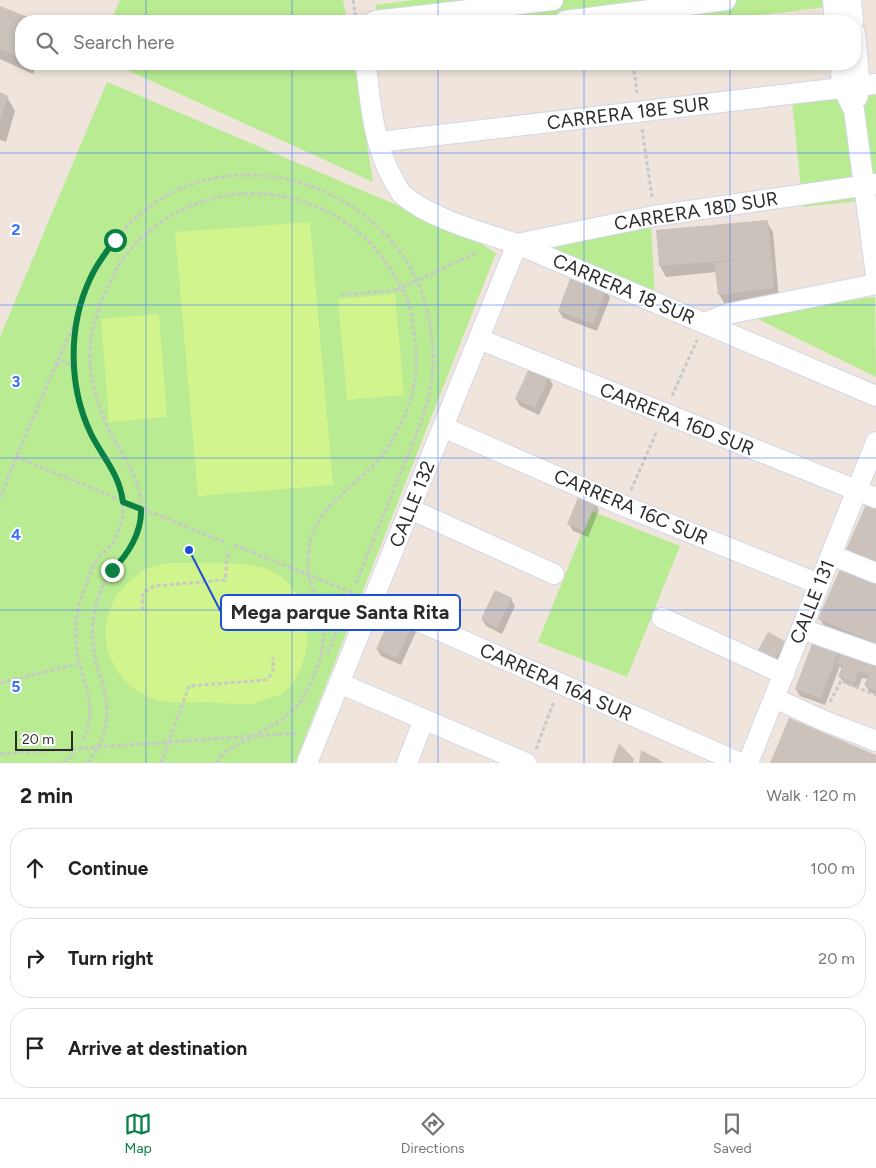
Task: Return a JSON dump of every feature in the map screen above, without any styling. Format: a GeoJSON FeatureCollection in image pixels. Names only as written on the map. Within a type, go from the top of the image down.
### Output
{"type":"FeatureCollection","features":[{"type":"Feature","properties":{"kind":"street"},"geometry":{"type":"LineString","coordinates":[[425,15],[553,0]]}},
{"type":"Feature","properties":{"kind":"street"},"geometry":{"type":"LineString","coordinates":[[611,15],[726,0]]}},
{"type":"Feature","properties":{"kind":"street"},"geometry":{"type":"LineString","coordinates":[[833,0],[834,15]]}},
{"type":"Feature","properties":{"kind":"street"},"geometry":{"type":"LineString","coordinates":[[851,0],[853,15]]}},
{"type":"Feature","properties":{"kind":"street","name":"CARRERA 18 SUR"},"geometry":{"type":"LineString","coordinates":[[367,70],[370,104],[379,142],[386,167],[401,193],[428,210],[458,224],[510,242],[876,396]]}},
{"type":"Feature","properties":{"kind":"street"},"geometry":{"type":"LineString","coordinates":[[856,74],[854,110],[870,185],[876,275]]}},
{"type":"Feature","properties":{"kind":"street","name":"CARRERA 18E SUR"},"geometry":{"type":"LineString","coordinates":[[379,142],[640,112],[856,74]]}},
{"type":"Feature","properties":{"kind":"street","name":"CARRERA 18D SUR"},"geometry":{"type":"LineString","coordinates":[[510,242],[654,216],[870,185]]}},
{"type":"Feature","properties":{"kind":"street","name":"CALLE 132"},"geometry":{"type":"LineString","coordinates":[[307,763],[479,339],[510,242]]}},
{"type":"Feature","properties":{"kind":"street"},"geometry":{"type":"LineString","coordinates":[[704,323],[726,314],[876,284]]}},
{"type":"Feature","properties":{"kind":"street","name":"CARRERA 16D SUR"},"geometry":{"type":"LineString","coordinates":[[479,339],[876,498]]}},
{"type":"Feature","properties":{"kind":"street","name":"CARRERA 16C SUR"},"geometry":{"type":"LineString","coordinates":[[443,427],[624,506],[819,584]]}},
{"type":"Feature","properties":{"kind":"street","name":"CALLE 131"},"geometry":{"type":"LineString","coordinates":[[748,763],[876,442]]}},
{"type":"Feature","properties":{"kind":"street"},"geometry":{"type":"LineString","coordinates":[[410,509],[554,574]]}},
{"type":"Feature","properties":{"kind":"street"},"geometry":{"type":"LineString","coordinates":[[831,555],[876,573]]}},
{"type":"Feature","properties":{"kind":"street","name":"CARRERA 16A SUR"},"geometry":{"type":"LineString","coordinates":[[372,601],[740,763]]}},
{"type":"Feature","properties":{"kind":"street"},"geometry":{"type":"LineString","coordinates":[[662,618],[784,674]]}},
{"type":"Feature","properties":{"kind":"street"},"geometry":{"type":"LineString","coordinates":[[802,629],[876,655]]}},
{"type":"Feature","properties":{"kind":"street"},"geometry":{"type":"LineString","coordinates":[[339,683],[424,720],[530,759]]}},
{"type":"Feature","properties":{"kind":"street"},"geometry":{"type":"LineString","coordinates":[[774,698],[822,720],[876,741]]}},
{"type":"Feature","properties":{"kind":"street"},"geometry":{"type":"LineString","coordinates":[[407,763],[424,720]]}},
{"type":"Feature","properties":{"kind":"path"},"geometry":{"type":"LineString","coordinates":[[353,0],[355,15]]}},
{"type":"Feature","properties":{"kind":"path"},"geometry":{"type":"LineString","coordinates":[[635,70],[654,216]]}},
{"type":"Feature","properties":{"kind":"path"},"geometry":{"type":"LineString","coordinates":[[0,498],[76,317],[90,278],[128,224],[159,199],[206,180],[234,175],[289,178],[338,197],[364,214],[388,236],[408,264],[431,325],[432,385],[422,420],[356,583]]}},
{"type":"Feature","properties":{"kind":"path"},"geometry":{"type":"LineString","coordinates":[[87,763],[95,755],[107,718],[106,696],[95,658],[93,622],[97,601],[112,570],[123,559],[131,546],[141,518],[139,486],[104,421],[91,373],[91,350],[96,316],[121,261],[158,224],[188,206],[208,199],[226,194],[251,193],[275,195],[316,207],[352,227],[372,243],[408,300],[416,345],[416,371],[412,394],[398,430],[376,464],[338,497],[318,522],[311,539],[308,556],[309,580],[321,602],[324,633],[321,658],[312,681],[300,704],[282,720],[224,753],[217,763]]}},
{"type":"Feature","properties":{"kind":"path"},"geometry":{"type":"LineString","coordinates":[[341,295],[397,290],[510,242]]}},
{"type":"Feature","properties":{"kind":"path"},"geometry":{"type":"LineString","coordinates":[[76,317],[73,362],[78,394],[88,428],[95,443],[119,481],[123,502],[123,517],[114,542],[97,559],[79,604],[76,623],[77,654],[89,698],[90,715],[82,742]]}},
{"type":"Feature","properties":{"kind":"path"},"geometry":{"type":"LineString","coordinates":[[54,367],[63,361],[67,362],[71,364],[74,373]]}},
{"type":"Feature","properties":{"kind":"path"},"geometry":{"type":"LineString","coordinates":[[16,457],[224,542]]}},
{"type":"Feature","properties":{"kind":"path"},"geometry":{"type":"LineString","coordinates":[[234,545],[355,593],[321,602]]}},
{"type":"Feature","properties":{"kind":"path"},"geometry":{"type":"LineString","coordinates":[[143,610],[144,592],[154,586],[224,580],[228,550]]}},
{"type":"Feature","properties":{"kind":"path"},"geometry":{"type":"LineString","coordinates":[[161,763],[189,686],[265,680],[271,676],[274,670],[273,657]]}},
{"type":"Feature","properties":{"kind":"path"},"geometry":{"type":"LineString","coordinates":[[0,683],[77,664]]}},
{"type":"Feature","properties":{"kind":"path"},"geometry":{"type":"LineString","coordinates":[[822,720],[841,681],[876,695]]}},
{"type":"Feature","properties":{"kind":"path"},"geometry":{"type":"LineString","coordinates":[[530,759],[560,684]]}},
{"type":"Feature","properties":{"kind":"path"},"geometry":{"type":"LineString","coordinates":[[0,754],[298,733]]}},
{"type":"Feature","properties":{"kind":"path"},"geometry":{"type":"LineString","coordinates":[[63,763],[74,753]]}},
{"type":"Feature","properties":{"kind":"green space"},"geometry":{"type":"Polygon","coordinates":[[[120,0],[343,0],[346,15],[114,15],[120,0]]]}},
{"type":"Feature","properties":{"kind":"green space"},"geometry":{"type":"Polygon","coordinates":[[[414,0],[834,0],[835,6],[761,15],[378,15],[375,5],[414,0]]]}},
{"type":"Feature","properties":{"kind":"green space"},"geometry":{"type":"Polygon","coordinates":[[[127,70],[355,70],[373,182],[127,70]]]}},
{"type":"Feature","properties":{"kind":"green space"},"geometry":{"type":"Polygon","coordinates":[[[107,82],[465,234],[496,253],[295,763],[0,763],[0,337],[107,82]]]}},
{"type":"Feature","properties":{"kind":"green space"},"geometry":{"type":"Polygon","coordinates":[[[876,89],[876,199],[803,207],[792,102],[876,89]]]}},
{"type":"Feature","properties":{"kind":"green space"},"geometry":{"type":"Polygon","coordinates":[[[310,222],[333,485],[198,496],[175,232],[310,222]]]}},
{"type":"Feature","properties":{"kind":"green space"},"geometry":{"type":"Polygon","coordinates":[[[651,222],[655,300],[530,248],[651,222]]]}},
{"type":"Feature","properties":{"kind":"green space"},"geometry":{"type":"Polygon","coordinates":[[[395,294],[404,395],[347,400],[338,299],[395,294]]]}},
{"type":"Feature","properties":{"kind":"green space"},"geometry":{"type":"Polygon","coordinates":[[[875,297],[876,377],[748,314],[875,297]]]}},
{"type":"Feature","properties":{"kind":"green space"},"geometry":{"type":"Polygon","coordinates":[[[159,314],[167,417],[109,422],[101,319],[159,314]]]}},
{"type":"Feature","properties":{"kind":"green space"},"geometry":{"type":"Polygon","coordinates":[[[591,511],[680,546],[627,677],[538,642],[591,511]]]}},
{"type":"Feature","properties":{"kind":"green space"},"geometry":{"type":"Polygon","coordinates":[[[168,563],[226,563],[256,566],[279,575],[287,582],[294,590],[304,609],[308,631],[305,656],[301,668],[289,688],[280,695],[251,704],[168,702],[156,700],[137,691],[123,678],[112,663],[107,645],[106,627],[110,609],[119,593],[140,573],[149,568],[168,563]]]}},
{"type":"Feature","properties":{"kind":"building"},"geometry":{"type":"Polygon","coordinates":[[[0,6],[23,15],[15,15],[15,56],[0,49],[0,6]]]}},
{"type":"Feature","properties":{"kind":"building"},"geometry":{"type":"Polygon","coordinates":[[[0,92],[8,96],[0,120],[0,92]]]}},
{"type":"Feature","properties":{"kind":"building"},"geometry":{"type":"Polygon","coordinates":[[[768,220],[774,288],[718,295],[714,263],[746,259],[659,266],[656,230],[768,220]]]}},
{"type":"Feature","properties":{"kind":"building"},"geometry":{"type":"Polygon","coordinates":[[[571,276],[607,289],[593,324],[558,311],[571,276]]]}},
{"type":"Feature","properties":{"kind":"building"},"geometry":{"type":"Polygon","coordinates":[[[529,368],[549,377],[535,408],[515,399],[529,368]]]}},
{"type":"Feature","properties":{"kind":"building"},"geometry":{"type":"Polygon","coordinates":[[[579,495],[596,502],[584,531],[567,524],[579,495]]]}},
{"type":"Feature","properties":{"kind":"building"},"geometry":{"type":"Polygon","coordinates":[[[867,502],[876,506],[876,565],[845,552],[867,502]]]}},
{"type":"Feature","properties":{"kind":"building"},"geometry":{"type":"Polygon","coordinates":[[[840,569],[876,584],[876,643],[818,619],[840,569]]]}},
{"type":"Feature","properties":{"kind":"building"},"geometry":{"type":"Polygon","coordinates":[[[495,590],[512,598],[497,628],[481,619],[495,590]]]}},
{"type":"Feature","properties":{"kind":"building"},"geometry":{"type":"Polygon","coordinates":[[[392,614],[413,624],[397,658],[376,649],[392,614]]]}},
{"type":"Feature","properties":{"kind":"building"},"geometry":{"type":"Polygon","coordinates":[[[768,632],[785,641],[774,661],[757,652],[768,632]]]}},
{"type":"Feature","properties":{"kind":"building"},"geometry":{"type":"Polygon","coordinates":[[[813,641],[839,651],[821,698],[795,689],[813,641]]]}},
{"type":"Feature","properties":{"kind":"building"},"geometry":{"type":"Polygon","coordinates":[[[843,649],[876,661],[876,691],[864,685],[869,675],[865,673],[858,672],[854,683],[838,676],[843,665],[836,663],[843,649]]]}},
{"type":"Feature","properties":{"kind":"building"},"geometry":{"type":"Polygon","coordinates":[[[789,718],[876,755],[876,763],[770,763],[789,718]]]}},
{"type":"Feature","properties":{"kind":"building"},"geometry":{"type":"Polygon","coordinates":[[[619,743],[634,759],[633,763],[612,763],[619,743]]]}},
{"type":"Feature","properties":{"kind":"building"},"geometry":{"type":"Polygon","coordinates":[[[641,750],[658,759],[664,763],[639,763],[641,750]]]}},
{"type":"Feature","properties":{"kind":"place","name":"Mega parque Santa Rita"},"geometry":{"type":"Point","coordinates":[189,550]}},
{"type":"Feature","properties":{"kind":"route"},"geometry":{"type":"LineString","coordinates":[[112,570],[123,559],[131,546],[141,518],[141,509],[123,502],[119,481],[95,443],[88,428],[78,394],[73,362],[76,317],[90,278],[115,240]]}}]}
